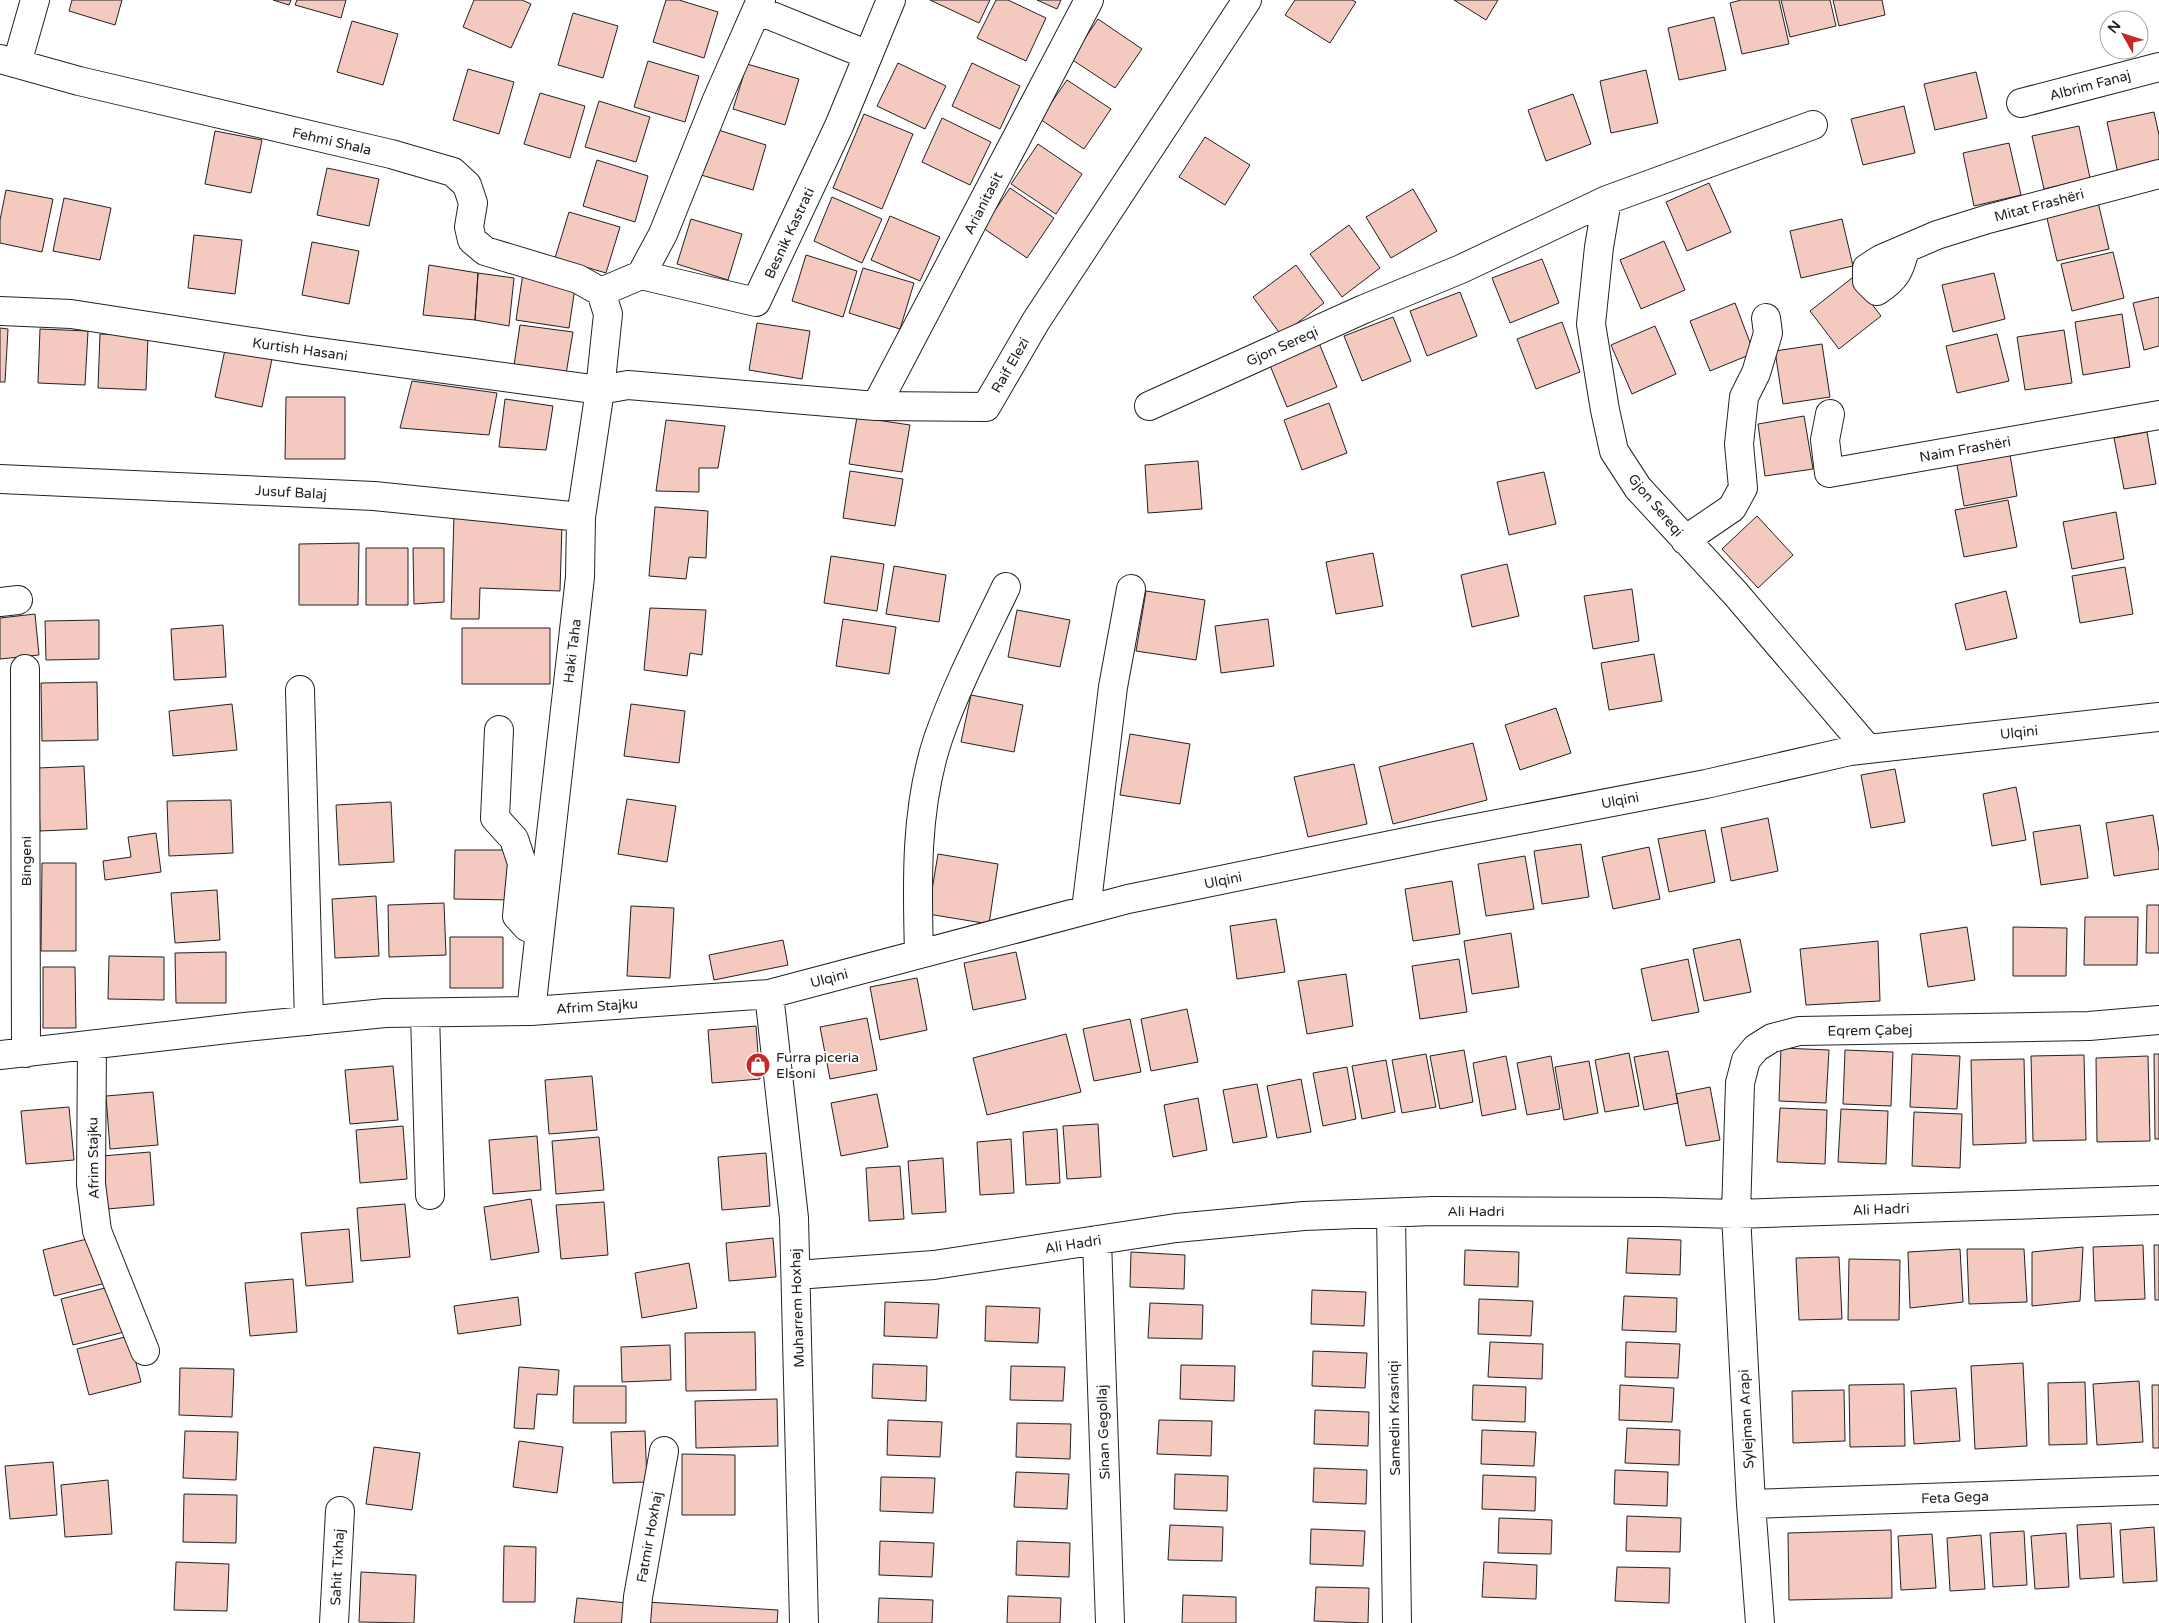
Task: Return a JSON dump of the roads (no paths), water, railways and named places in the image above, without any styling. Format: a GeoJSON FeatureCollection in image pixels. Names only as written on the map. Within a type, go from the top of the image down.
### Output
{"type":"FeatureCollection","features":[{"type":"Feature","properties":{"kind":"street"},"geometry":{"type":"LineString","coordinates":[[9,61],[35,0]]}},
{"type":"Feature","properties":{"kind":"street","name":"Besnik Kastrati"},"geometry":{"type":"LineString","coordinates":[[641,275],[756,302],[839,126],[891,0]]}},
{"type":"Feature","properties":{"kind":"street","name":"Arianitasit"},"geometry":{"type":"LineString","coordinates":[[876,406],[1089,0]]}},
{"type":"Feature","properties":{"kind":"street","name":"Raif Elezi"},"geometry":{"type":"LineString","coordinates":[[600,390],[628,386],[876,406],[986,407],[1036,321],[1247,0]]}},
{"type":"Feature","properties":{"kind":"street"},"geometry":{"type":"LineString","coordinates":[[601,292],[641,275],[663,234],[716,102],[759,5],[868,55]]}},
{"type":"Feature","properties":{"kind":"street","name":"Fehmi Shala"},"geometry":{"type":"LineString","coordinates":[[9,61],[79,81],[392,154],[453,172],[467,184],[473,203],[469,227],[472,240],[485,251],[578,279],[601,292]]}},
{"type":"Feature","properties":{"kind":"street","name":"Albrim Fanaj"},"geometry":{"type":"LineString","coordinates":[[2021,103],[2159,66]]}},
{"type":"Feature","properties":{"kind":"street","name":"Gjon Sereqi"},"geometry":{"type":"LineString","coordinates":[[1149,406],[1364,309],[1461,269],[1607,200],[1813,125]]}},
{"type":"Feature","properties":{"kind":"street","name":"Mitat Frashëri"},"geometry":{"type":"LineString","coordinates":[[1913,246],[1937,235],[1988,219],[2159,174]]}},
{"type":"Feature","properties":{"kind":"street","name":"Gjon Sereqi"},"geometry":{"type":"LineString","coordinates":[[1607,200],[1599,247],[1591,324],[1605,410],[1614,451],[1638,488],[1735,593],[1868,749]]}},
{"type":"Feature","properties":{"kind":"street","name":"Haki Taha"},"geometry":{"type":"LineString","coordinates":[[530,1011],[580,577],[581,517],[600,390],[608,314],[601,292]]}},
{"type":"Feature","properties":{"kind":"street","name":"Kurtish Hasani"},"geometry":{"type":"LineString","coordinates":[[0,311],[71,314],[304,350],[600,390]]}},
{"type":"Feature","properties":{"kind":"street"},"geometry":{"type":"LineString","coordinates":[[1685,540],[1732,508],[1743,488],[1739,444],[1744,397],[1756,373],[1768,333],[1766,318]]}},
{"type":"Feature","properties":{"kind":"street","name":"Naim Frashëri"},"geometry":{"type":"LineString","coordinates":[[1830,414],[1825,440],[1829,473],[2159,415]]}},
{"type":"Feature","properties":{"kind":"street","name":"Jusuf Balaj"},"geometry":{"type":"LineString","coordinates":[[0,479],[374,496],[581,517]]}},
{"type":"Feature","properties":{"kind":"street"},"geometry":{"type":"LineString","coordinates":[[919,954],[917,882],[924,795],[938,740],[967,669],[1006,587]]}},
{"type":"Feature","properties":{"kind":"street"},"geometry":{"type":"LineString","coordinates":[[1086,910],[1113,687],[1131,589]]}},
{"type":"Feature","properties":{"kind":"street","name":"Bingeni"},"geometry":{"type":"LineString","coordinates":[[13,1054],[26,668]]}},
{"type":"Feature","properties":{"kind":"street"},"geometry":{"type":"LineString","coordinates":[[300,690],[309,1020]]}},
{"type":"Feature","properties":{"kind":"street","name":"Ulqini"},"geometry":{"type":"LineString","coordinates":[[769,994],[1128,899],[1440,835],[1706,784],[1868,749],[2159,717]]}},
{"type":"Feature","properties":{"kind":"street"},"geometry":{"type":"LineString","coordinates":[[499,730],[495,818],[514,839],[522,864],[517,916],[527,927],[540,931]]}},
{"type":"Feature","properties":{"kind":"street","name":"Afrim Stajku"},"geometry":{"type":"LineString","coordinates":[[13,1054],[386,1013],[530,1011],[769,994]]}},
{"type":"Feature","properties":{"kind":"street","name":"Muharrem Hoxhaj"},"geometry":{"type":"LineString","coordinates":[[769,994],[794,1218],[804,1623]]}},
{"type":"Feature","properties":{"kind":"street"},"geometry":{"type":"LineString","coordinates":[[426,1012],[430,1195]]}},
{"type":"Feature","properties":{"kind":"street","name":"Eqrem Çabej"},"geometry":{"type":"LineString","coordinates":[[1736,1214],[1740,1083],[1746,1060],[1756,1048],[1772,1038],[1799,1031],[2089,1026],[2159,1020]]}},
{"type":"Feature","properties":{"kind":"street","name":"Afrim Stajku"},"geometry":{"type":"LineString","coordinates":[[92,1045],[90,1184],[97,1231],[145,1351]]}},
{"type":"Feature","properties":{"kind":"street","name":"Ali Hadri"},"geometry":{"type":"LineString","coordinates":[[796,1274],[934,1266],[1176,1228],[1304,1216],[1433,1211],[1736,1214],[2159,1200]]}},
{"type":"Feature","properties":{"kind":"street","name":"Samedin Krasniqi"},"geometry":{"type":"LineString","coordinates":[[1391,1213],[1397,1623]]}},
{"type":"Feature","properties":{"kind":"street","name":"Sylejman Arapi"},"geometry":{"type":"LineString","coordinates":[[1736,1214],[1751,1504],[1760,1623]]}},
{"type":"Feature","properties":{"kind":"street","name":"Sinan Gegollaj"},"geometry":{"type":"LineString","coordinates":[[1097,1240],[1110,1623]]}},
{"type":"Feature","properties":{"kind":"street","name":"Fatmir Hoxhaj"},"geometry":{"type":"LineString","coordinates":[[636,1623],[638,1597],[664,1451]]}},
{"type":"Feature","properties":{"kind":"street","name":"Feta Gega"},"geometry":{"type":"LineString","coordinates":[[1751,1504],[2159,1490]]}},
{"type":"Feature","properties":{"kind":"street","name":"Sahit Tixhaj"},"geometry":{"type":"LineString","coordinates":[[334,1623],[340,1511]]}},
{"type":"Feature","properties":{"kind":"place","name":"Furra piceria Elsoni"},"geometry":{"type":"Point","coordinates":[758,1065]}}]}
